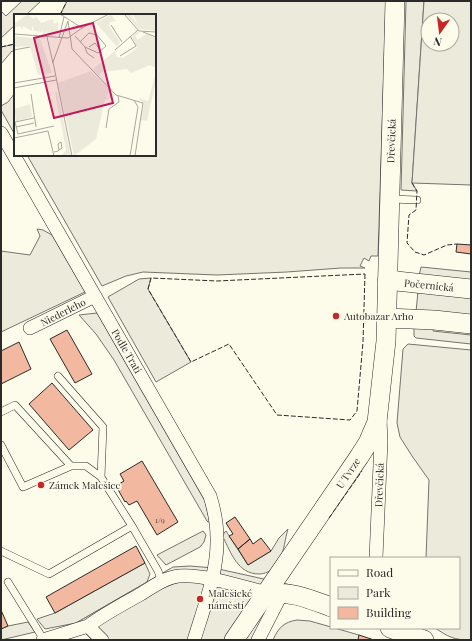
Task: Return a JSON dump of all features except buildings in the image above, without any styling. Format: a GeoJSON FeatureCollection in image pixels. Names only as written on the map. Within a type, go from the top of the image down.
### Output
{"type":"FeatureCollection","features":[{"type":"Feature","properties":{"kind":"main road","name":"Dřevčická"},"geometry":{"type":"LineString","coordinates":[[387,280],[395,1]]}},
{"type":"Feature","properties":{"kind":"main road","name":"Počernická"},"geometry":{"type":"LineString","coordinates":[[387,280],[471,289]]}},
{"type":"Feature","properties":{"kind":"main road","name":"U Tvrze"},"geometry":{"type":"LineString","coordinates":[[234,640],[275,593],[368,443],[377,422],[387,318],[387,280]]}},
{"type":"Feature","properties":{"kind":"main road"},"geometry":{"type":"LineString","coordinates":[[387,318],[434,320],[471,324]]}},
{"type":"Feature","properties":{"kind":"main road"},"geometry":{"type":"LineString","coordinates":[[275,593],[295,594],[330,607]]}},
{"type":"Feature","properties":{"kind":"main road"},"geometry":{"type":"LineString","coordinates":[[393,629],[424,640]]}},
{"type":"Feature","properties":{"kind":"street","name":"Podle Trati"},"geometry":{"type":"LineString","coordinates":[[1,133],[14,156]]}},
{"type":"Feature","properties":{"kind":"street","name":"Podle Trati"},"geometry":{"type":"LineString","coordinates":[[14,156],[210,496],[216,521],[218,538],[212,579]]}},
{"type":"Feature","properties":{"kind":"street","name":"Niederleho"},"geometry":{"type":"LineString","coordinates":[[30,328],[95,296]]}},
{"type":"Feature","properties":{"kind":"street","name":"Dřevčická"},"geometry":{"type":"LineString","coordinates":[[376,557],[381,441],[379,413]]}},
{"type":"Feature","properties":{"kind":"street"},"geometry":{"type":"LineString","coordinates":[[43,640],[88,626],[100,617],[162,582],[179,576],[212,579],[275,593],[258,640]]}},
{"type":"Feature","properties":{"kind":"street"},"geometry":{"type":"LineString","coordinates":[[194,640],[212,579]]}},
{"type":"Feature","properties":{"kind":"street"},"geometry":{"type":"LineString","coordinates":[[88,626],[102,640]]}},
{"type":"Feature","properties":{"kind":"lane"},"geometry":{"type":"LineString","coordinates":[[389,199],[417,200]]}},
{"type":"Feature","properties":{"kind":"lane"},"geometry":{"type":"LineString","coordinates":[[58,376],[103,427],[101,477]]}},
{"type":"Feature","properties":{"kind":"lane"},"geometry":{"type":"LineString","coordinates":[[1,412],[16,405],[71,466]]}},
{"type":"Feature","properties":{"kind":"lane"},"geometry":{"type":"LineString","coordinates":[[1,445],[23,487],[71,466],[86,466],[101,477],[132,526],[158,571],[162,582]]}},
{"type":"Feature","properties":{"kind":"lane"},"geometry":{"type":"LineString","coordinates":[[1,551],[49,574],[132,526]]}},
{"type":"Feature","properties":{"kind":"lane"},"geometry":{"type":"LineString","coordinates":[[8,582],[43,640]]}},
{"type":"Feature","properties":{"kind":"green space"},"geometry":{"type":"Polygon","coordinates":[[[67,1],[386,1],[378,256],[371,256],[369,261],[364,258],[360,266],[365,268],[217,275],[143,272],[126,276],[102,286],[28,156],[156,156],[156,14],[60,14],[67,1]]]}},
{"type":"Feature","properties":{"kind":"green space"},"geometry":{"type":"Polygon","coordinates":[[[406,1],[424,1],[423,12],[420,12],[421,52],[412,183],[417,191],[401,190],[406,1]]]}},
{"type":"Feature","properties":{"kind":"green space"},"geometry":{"type":"Polygon","coordinates":[[[14,44],[14,52],[12,51],[1,64],[1,47],[14,44]]]}},
{"type":"Feature","properties":{"kind":"green space"},"geometry":{"type":"Polygon","coordinates":[[[14,94],[14,133],[1,110],[1,106],[8,102],[14,94]]]}},
{"type":"Feature","properties":{"kind":"green space"},"geometry":{"type":"Polygon","coordinates":[[[37,229],[43,230],[52,235],[85,292],[1,332],[1,251],[30,255],[40,236],[37,229]]]}},
{"type":"Feature","properties":{"kind":"green space"},"geometry":{"type":"Polygon","coordinates":[[[421,267],[471,272],[471,280],[419,276],[421,267]]]}},
{"type":"Feature","properties":{"kind":"green space"},"geometry":{"type":"Polygon","coordinates":[[[151,278],[148,289],[191,362],[156,382],[108,297],[139,279],[151,278]]]}},
{"type":"Feature","properties":{"kind":"green space"},"geometry":{"type":"Polygon","coordinates":[[[418,291],[471,296],[471,317],[416,312],[418,291]]]}},
{"type":"Feature","properties":{"kind":"green space"},"geometry":{"type":"Polygon","coordinates":[[[97,313],[205,501],[210,523],[207,521],[114,360],[96,334],[79,315],[97,313]]]}},
{"type":"Feature","properties":{"kind":"green space"},"geometry":{"type":"Polygon","coordinates":[[[434,326],[433,331],[471,335],[471,344],[416,338],[414,336],[414,327],[434,326]]]}},
{"type":"Feature","properties":{"kind":"green space"},"geometry":{"type":"Polygon","coordinates":[[[408,344],[471,350],[471,640],[452,637],[436,629],[460,629],[460,557],[426,557],[429,480],[400,437],[397,423],[403,349],[408,344]]]}},
{"type":"Feature","properties":{"kind":"green space"},"geometry":{"type":"Polygon","coordinates":[[[288,529],[280,559],[271,570],[263,574],[252,573],[240,567],[232,556],[223,537],[226,531],[248,565],[271,551],[279,538],[288,529]]]}},
{"type":"Feature","properties":{"kind":"green space"},"geometry":{"type":"Polygon","coordinates":[[[203,531],[206,535],[204,542],[200,547],[166,565],[157,555],[203,531]]]}},
{"type":"Feature","properties":{"kind":"green space"},"geometry":{"type":"Polygon","coordinates":[[[145,563],[150,574],[147,582],[76,623],[45,629],[37,619],[55,613],[145,563]]]}},
{"type":"Feature","properties":{"kind":"green space"},"geometry":{"type":"Polygon","coordinates":[[[297,620],[310,621],[330,627],[330,629],[338,629],[359,635],[359,640],[273,640],[282,626],[288,622],[297,620]]]}},
{"type":"Feature","properties":{"kind":"green space"},"geometry":{"type":"Polygon","coordinates":[[[28,622],[35,632],[1,640],[1,629],[28,622]]]}},
{"type":"Feature","properties":{"kind":"shaded area"},"geometry":{"type":"Polygon","coordinates":[[[22,1],[41,1],[27,14],[14,14],[14,26],[1,38],[1,11],[6,16],[22,1]]]}},
{"type":"Feature","properties":{"kind":"shaded area"},"geometry":{"type":"Polygon","coordinates":[[[424,1],[471,1],[471,185],[412,183],[421,52],[460,52],[460,12],[423,12],[424,1]]]}},
{"type":"Feature","properties":{"kind":"shaded area","name":"Malešické náměstí"},"geometry":{"type":"Polygon","coordinates":[[[190,566],[214,568],[291,585],[263,640],[92,640],[76,623],[173,567],[190,566]]]}},
{"type":"Feature","properties":{"kind":"fence"},"geometry":{"type":"LineString","coordinates":[[60,14],[67,1]]}},
{"type":"Feature","properties":{"kind":"fence"},"geometry":{"type":"LineString","coordinates":[[1,47],[14,44]]}},
{"type":"Feature","properties":{"kind":"fence"},"geometry":{"type":"LineString","coordinates":[[412,183],[417,191],[416,210],[409,215],[407,243],[415,252],[424,255],[447,245],[457,244]]}},
{"type":"Feature","properties":{"kind":"fence"},"geometry":{"type":"LineString","coordinates":[[365,274],[363,342],[357,411],[350,420],[277,415],[229,344],[191,362],[148,289],[151,278],[217,281],[365,274]]}},
{"type":"Feature","properties":{"kind":"fence"},"geometry":{"type":"LineString","coordinates":[[329,518],[362,471]]}},
{"type":"Feature","properties":{"kind":"place","name":"Autobazar Arho"},"geometry":{"type":"Point","coordinates":[336,316]}},
{"type":"Feature","properties":{"kind":"place","name":"Zámek Malešice"},"geometry":{"type":"Point","coordinates":[41,485]}},
{"type":"Feature","properties":{"kind":"place","name":"Malešické náměstí"},"geometry":{"type":"Point","coordinates":[200,599]}}]}
